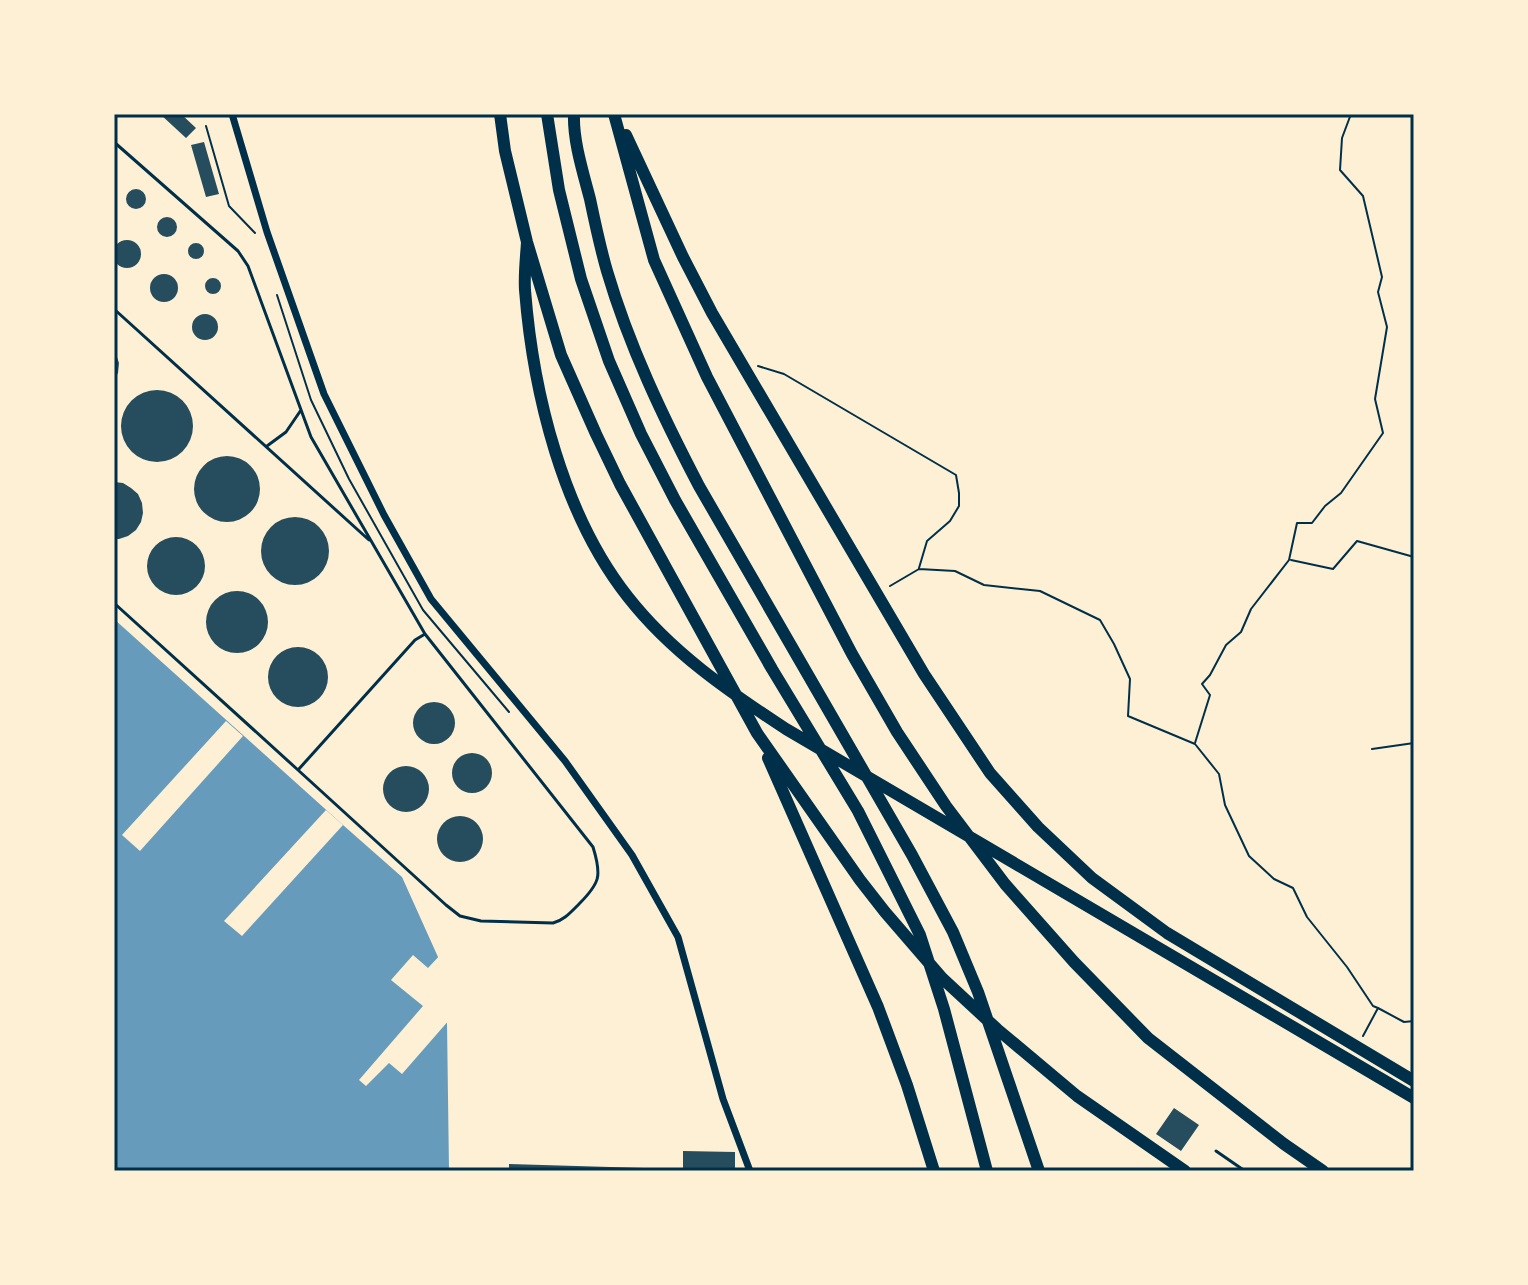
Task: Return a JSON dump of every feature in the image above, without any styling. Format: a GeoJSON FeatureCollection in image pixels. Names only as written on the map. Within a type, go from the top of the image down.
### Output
{"type":"FeatureCollection","features":[{"type":"Feature","properties":{"kind":"highway"},"geometry":{"type":"LineString","coordinates":[[500,114],[505,151],[527,242],[561,355],[620,484],[757,733],[873,994],[907,1085],[934,1171]]}},
{"type":"Feature","properties":{"kind":"highway"},"geometry":{"type":"LineString","coordinates":[[547,114],[559,190],[581,279],[609,361],[641,434],[675,500],[858,811],[920,935],[944,1009],[987,1171]]}},
{"type":"Feature","properties":{"kind":"highway"},"geometry":{"type":"LineString","coordinates":[[615,114],[712,313],[924,674],[990,773],[1038,827],[1092,878],[1167,933],[1414,1081]]}},
{"type":"Feature","properties":{"kind":"highway"},"geometry":{"type":"LineString","coordinates":[[615,114],[654,260],[707,377],[852,654],[897,732],[946,806],[1005,884],[1074,962],[1148,1038],[1323,1171]]}},
{"type":"Feature","properties":{"kind":"highway"},"geometry":{"type":"LineString","coordinates":[[574,117],[585,181],[607,272],[635,351],[666,424],[953,932],[978,992],[1039,1171]]}},
{"type":"Feature","properties":{"kind":"highway"},"geometry":{"type":"LineString","coordinates":[[527,242],[525,288],[534,363],[562,470],[579,515],[600,557],[647,620],[685,656],[750,705],[817,748],[1414,1098]]}},
{"type":"Feature","properties":{"kind":"highway"},"geometry":{"type":"LineString","coordinates":[[757,733],[860,880],[942,978],[1077,1096],[1185,1171]]}},
{"type":"Feature","properties":{"kind":"street"},"geometry":{"type":"LineString","coordinates":[[232,114],[267,232],[324,394],[384,515],[431,599],[565,761],[632,855],[678,937],[723,1099],[750,1171]]}},
{"type":"Feature","properties":{"kind":"lane"},"geometry":{"type":"LineString","coordinates":[[114,142],[238,251],[248,266],[311,437],[425,634],[593,847],[599,868],[593,890],[562,920],[553,923],[481,921],[460,916],[114,603]]}},
{"type":"Feature","properties":{"kind":"lane"},"geometry":{"type":"LineString","coordinates":[[114,309],[371,542]]}},
{"type":"Feature","properties":{"kind":"lane"},"geometry":{"type":"LineString","coordinates":[[267,446],[286,432],[301,410]]}},
{"type":"Feature","properties":{"kind":"lane"},"geometry":{"type":"LineString","coordinates":[[298,770],[415,640],[425,634]]}},
{"type":"Feature","properties":{"kind":"lane"},"geometry":{"type":"LineString","coordinates":[[1216,1151],[1245,1171]]}},
{"type":"Feature","properties":{"kind":"path"},"geometry":{"type":"LineString","coordinates":[[1195,744],[1210,695],[1202,684],[1226,645],[1241,632],[1251,609],[1289,560],[1297,523],[1312,523],[1325,506],[1341,493],[1383,433],[1375,399],[1387,327],[1378,292],[1382,277],[1363,196],[1340,170],[1342,138],[1351,114]]}},
{"type":"Feature","properties":{"kind":"path"},"geometry":{"type":"LineString","coordinates":[[739,359],[784,374],[956,475],[959,506],[950,521],[927,541],[919,569]]}},
{"type":"Feature","properties":{"kind":"path"},"geometry":{"type":"LineString","coordinates":[[1289,560],[1333,569],[1357,541],[1414,557]]}},
{"type":"Feature","properties":{"kind":"path"},"geometry":{"type":"LineString","coordinates":[[876,594],[919,569],[955,571],[984,585],[1040,591],[1100,620],[1130,679],[1128,716],[1195,744],[1219,774],[1225,805],[1249,856],[1274,879],[1293,888],[1307,917],[1373,1006],[1404,1022],[1414,1021]]}},
{"type":"Feature","properties":{"kind":"path"},"geometry":{"type":"LineString","coordinates":[[1372,749],[1414,743]]}},
{"type":"Feature","properties":{"kind":"path"},"geometry":{"type":"LineString","coordinates":[[1356,1047],[1378,1008]]}},
{"type":"Feature","properties":{"kind":"water"},"geometry":{"type":"Polygon","coordinates":[[[114,619],[402,877],[438,957],[447,1023],[449,1171],[114,1171],[114,619]]]}},
{"type":"Feature","properties":{"kind":"pier"},"geometry":{"type":"Polygon","coordinates":[[[226,721],[243,736],[140,851],[122,835],[226,721]]]}},
{"type":"Feature","properties":{"kind":"pier"},"geometry":{"type":"Polygon","coordinates":[[[326,810],[343,825],[242,936],[224,921],[326,810]]]}},
{"type":"Feature","properties":{"kind":"pier"},"geometry":{"type":"Polygon","coordinates":[[[442,953],[450,1019],[402,1074],[389,1063],[366,1086],[359,1080],[423,1006],[391,980],[413,955],[428,968],[442,953]]]}},
{"type":"Feature","properties":{"kind":"building"},"geometry":{"type":"Polygon","coordinates":[[[160,114],[181,114],[196,128],[186,138],[160,114]]]}},
{"type":"Feature","properties":{"kind":"building"},"geometry":{"type":"Polygon","coordinates":[[[204,142],[219,194],[206,197],[191,145],[204,142]]]}},
{"type":"Feature","properties":{"kind":"building"},"geometry":{"type":"Polygon","coordinates":[[[136,189],[143,192],[146,199],[143,206],[136,209],[129,206],[126,199],[129,192],[136,189]]]}},
{"type":"Feature","properties":{"kind":"building"},"geometry":{"type":"Polygon","coordinates":[[[167,217],[174,220],[177,227],[174,234],[167,237],[160,234],[157,227],[160,220],[167,217]]]}},
{"type":"Feature","properties":{"kind":"building"},"geometry":{"type":"Polygon","coordinates":[[[127,240],[137,244],[141,254],[137,264],[127,268],[117,264],[113,254],[117,244],[127,240]]]}},
{"type":"Feature","properties":{"kind":"building"},"geometry":{"type":"Polygon","coordinates":[[[196,243],[204,251],[196,259],[188,251],[196,243]]]}},
{"type":"Feature","properties":{"kind":"building"},"geometry":{"type":"Polygon","coordinates":[[[164,274],[174,278],[178,288],[174,298],[164,302],[154,298],[150,288],[154,278],[164,274]]]}},
{"type":"Feature","properties":{"kind":"building"},"geometry":{"type":"Polygon","coordinates":[[[213,278],[221,286],[213,294],[205,286],[213,278]]]}},
{"type":"Feature","properties":{"kind":"building"},"geometry":{"type":"Polygon","coordinates":[[[205,314],[214,318],[218,327],[214,336],[205,340],[196,336],[192,327],[196,318],[205,314]]]}},
{"type":"Feature","properties":{"kind":"building"},"geometry":{"type":"Polygon","coordinates":[[[114,348],[119,363],[114,380],[114,348]]]}},
{"type":"Feature","properties":{"kind":"building"},"geometry":{"type":"Polygon","coordinates":[[[164,390],[183,400],[191,412],[191,440],[183,452],[171,460],[150,462],[131,452],[123,440],[121,419],[131,400],[143,392],[164,390]]]}},
{"type":"Feature","properties":{"kind":"building"},"geometry":{"type":"Polygon","coordinates":[[[233,456],[251,465],[258,476],[258,502],[251,513],[240,520],[221,522],[208,517],[199,508],[194,483],[199,470],[208,461],[233,456]]]}},
{"type":"Feature","properties":{"kind":"building"},"geometry":{"type":"Polygon","coordinates":[[[114,482],[123,483],[138,494],[143,513],[136,530],[119,539],[114,539],[114,482]]]}},
{"type":"Feature","properties":{"kind":"building"},"geometry":{"type":"Polygon","coordinates":[[[295,517],[319,527],[329,551],[319,575],[295,585],[271,575],[261,551],[271,527],[295,517]]]}},
{"type":"Feature","properties":{"kind":"building"},"geometry":{"type":"Polygon","coordinates":[[[176,537],[197,545],[205,566],[197,587],[176,595],[155,587],[147,566],[155,545],[176,537]]]}},
{"type":"Feature","properties":{"kind":"building"},"geometry":{"type":"Polygon","coordinates":[[[237,591],[249,593],[259,600],[266,610],[266,634],[259,644],[249,651],[237,653],[225,651],[215,644],[208,634],[206,622],[208,610],[215,600],[225,593],[237,591]]]}},
{"type":"Feature","properties":{"kind":"building"},"geometry":{"type":"Polygon","coordinates":[[[298,647],[319,656],[328,677],[319,698],[298,707],[277,698],[268,677],[277,656],[298,647]]]}},
{"type":"Feature","properties":{"kind":"building"},"geometry":{"type":"Polygon","coordinates":[[[434,702],[449,708],[455,723],[449,738],[434,744],[419,738],[413,723],[419,708],[434,702]]]}},
{"type":"Feature","properties":{"kind":"building"},"geometry":{"type":"Polygon","coordinates":[[[472,753],[486,759],[492,773],[486,787],[472,793],[458,787],[452,773],[458,759],[472,753]]]}},
{"type":"Feature","properties":{"kind":"building"},"geometry":{"type":"Polygon","coordinates":[[[406,766],[422,773],[429,789],[422,805],[406,812],[390,805],[383,789],[390,773],[406,766]]]}},
{"type":"Feature","properties":{"kind":"building"},"geometry":{"type":"Polygon","coordinates":[[[460,816],[476,823],[483,839],[476,855],[460,862],[444,855],[437,839],[444,823],[460,816]]]}},
{"type":"Feature","properties":{"kind":"building"},"geometry":{"type":"Polygon","coordinates":[[[1174,1108],[1199,1125],[1181,1151],[1156,1134],[1174,1108]]]}},
{"type":"Feature","properties":{"kind":"building"},"geometry":{"type":"Polygon","coordinates":[[[683,1151],[735,1152],[735,1171],[683,1171],[683,1151]]]}},
{"type":"Feature","properties":{"kind":"building"},"geometry":{"type":"Polygon","coordinates":[[[509,1164],[644,1168],[644,1171],[509,1171],[509,1164]]]}}]}
